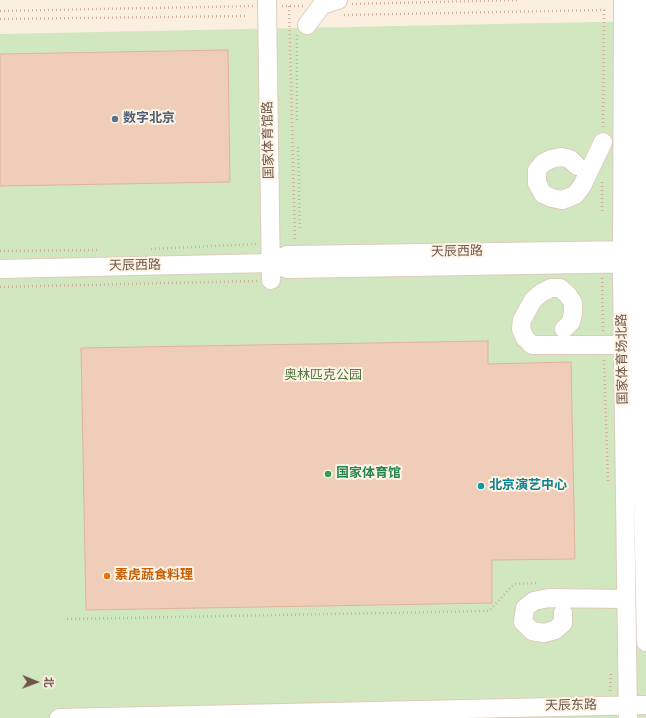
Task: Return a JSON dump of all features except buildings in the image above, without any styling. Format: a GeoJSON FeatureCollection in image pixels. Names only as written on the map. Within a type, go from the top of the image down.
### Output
{"type":"FeatureCollection","features":[{"type":"Feature","properties":{"kind":"street","name":"国家体育馆路"},"geometry":{"type":"LineString","coordinates":[[267,0],[271,272]]}},
{"type":"Feature","properties":{"kind":"street","name":"国家体育场北路"},"geometry":{"type":"LineString","coordinates":[[623,0],[637,259],[646,642]]}},
{"type":"Feature","properties":{"kind":"street","name":"国家体育场北路"},"geometry":{"type":"LineString","coordinates":[[622,709],[626,599],[623,345],[637,259],[641,0]]}},
{"type":"Feature","properties":{"kind":"street"},"geometry":{"type":"LineString","coordinates":[[302,28],[322,5],[340,7]]}},
{"type":"Feature","properties":{"kind":"street"},"geometry":{"type":"LineString","coordinates":[[577,166],[570,159],[561,157],[551,159],[543,163],[537,170],[537,183],[543,194],[562,200],[575,195],[582,186],[603,138]]}},
{"type":"Feature","properties":{"kind":"street","name":"天辰西路"},"geometry":{"type":"LineString","coordinates":[[271,272],[287,255],[637,259]]}},
{"type":"Feature","properties":{"kind":"street","name":"天辰西路"},"geometry":{"type":"LineString","coordinates":[[0,269],[271,272],[288,269],[602,264],[637,259]]}},
{"type":"Feature","properties":{"kind":"street"},"geometry":{"type":"LineString","coordinates":[[564,329],[571,322],[573,303],[568,295],[560,288],[550,288],[533,300],[522,320],[521,329],[525,338],[532,345],[623,345]]}},
{"type":"Feature","properties":{"kind":"street"},"geometry":{"type":"LineString","coordinates":[[563,613],[563,623],[555,630],[544,633],[532,632],[523,622],[525,608],[534,601],[541,599],[626,599]]}},
{"type":"Feature","properties":{"kind":"street","name":"天辰东路"},"geometry":{"type":"LineString","coordinates":[[59,718],[622,709],[646,705]]}},
{"type":"Feature","properties":{"kind":"path"},"geometry":{"type":"LineString","coordinates":[[290,6],[295,241]]}},
{"type":"Feature","properties":{"kind":"path"},"geometry":{"type":"LineString","coordinates":[[340,7],[604,10],[603,138]]}},
{"type":"Feature","properties":{"kind":"path"},"geometry":{"type":"LineString","coordinates":[[0,20],[246,16]]}},
{"type":"Feature","properties":{"kind":"path"},"geometry":{"type":"LineString","coordinates":[[298,123],[302,28]]}},
{"type":"Feature","properties":{"kind":"path"},"geometry":{"type":"LineString","coordinates":[[298,147],[300,230]]}},
{"type":"Feature","properties":{"kind":"path"},"geometry":{"type":"LineString","coordinates":[[602,180],[602,211]]}},
{"type":"Feature","properties":{"kind":"path"},"geometry":{"type":"LineString","coordinates":[[602,264],[608,488]]}},
{"type":"Feature","properties":{"kind":"path"},"geometry":{"type":"LineString","coordinates":[[67,619],[489,611],[514,584],[544,583]]}},
{"type":"Feature","properties":{"kind":"path"},"geometry":{"type":"LineString","coordinates":[[611,667],[622,709]]}},
{"type":"Feature","properties":{"kind":"green space","name":"奥林匹克公园"},"geometry":{"type":"Polygon","coordinates":[[[646,21],[646,718],[0,718],[0,34],[646,21]]]}},
{"type":"Feature","properties":{"kind":"place","name":"数字北京"},"geometry":{"type":"Point","coordinates":[115,119]}},
{"type":"Feature","properties":{"kind":"place","name":"国家体育馆"},"geometry":{"type":"Point","coordinates":[328,474]}},
{"type":"Feature","properties":{"kind":"place","name":"北京演艺中心"},"geometry":{"type":"Point","coordinates":[481,486]}},
{"type":"Feature","properties":{"kind":"place","name":"素虎蔬食料理"},"geometry":{"type":"Point","coordinates":[107,576]}}]}
